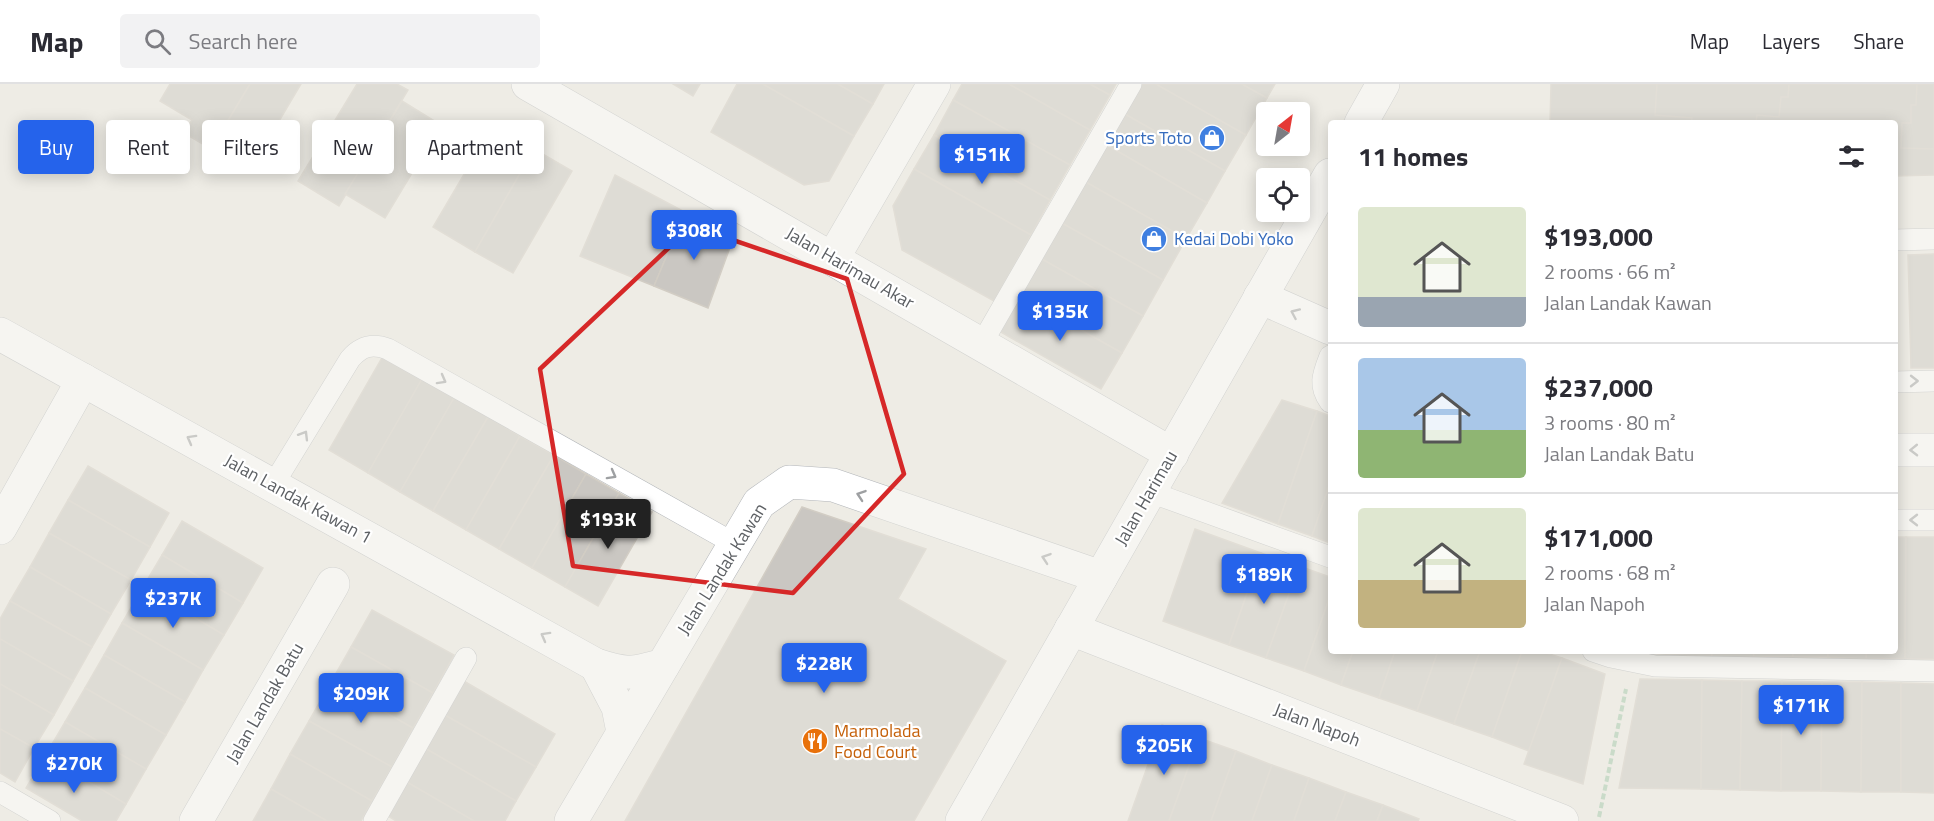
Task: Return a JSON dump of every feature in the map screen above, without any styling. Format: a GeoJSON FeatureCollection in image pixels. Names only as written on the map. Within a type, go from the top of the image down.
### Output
{"type":"FeatureCollection","features":[{"type":"Feature","properties":{"kind":"street","name":"Jalan Harimau Akar"},"geometry":{"type":"LineString","coordinates":[[528,84],[1172,454]]}},
{"type":"Feature","properties":{"kind":"street"},"geometry":{"type":"LineString","coordinates":[[833,258],[934,84]]}},
{"type":"Feature","properties":{"kind":"street"},"geometry":{"type":"LineString","coordinates":[[1365,120],[1383,84]]}},
{"type":"Feature","properties":{"kind":"street","name":"Jalan Harimau"},"geometry":{"type":"LineString","coordinates":[[962,821],[1328,178]]}},
{"type":"Feature","properties":{"kind":"street"},"geometry":{"type":"LineString","coordinates":[[1260,297],[1328,327]]}},
{"type":"Feature","properties":{"kind":"street","name":"Jalan Landak Kawan 1"},"geometry":{"type":"LineString","coordinates":[[0,333],[596,665],[621,674],[639,672],[663,664]]}},
{"type":"Feature","properties":{"kind":"street"},"geometry":{"type":"LineString","coordinates":[[0,528],[83,380]]}},
{"type":"Feature","properties":{"kind":"street"},"geometry":{"type":"LineString","coordinates":[[1898,450],[1934,450]]}},
{"type":"Feature","properties":{"kind":"street","name":"Jalan Landak Kawan"},"geometry":{"type":"LineString","coordinates":[[571,821],[759,503],[789,482],[834,485],[1101,577]]}},
{"type":"Feature","properties":{"kind":"street","name":"Jalan Landak Batu"},"geometry":{"type":"LineString","coordinates":[[196,821],[333,584]]}},
{"type":"Feature","properties":{"kind":"street","name":"Jalan Napoh"},"geometry":{"type":"LineString","coordinates":[[1071,629],[1562,821]]}},
{"type":"Feature","properties":{"kind":"street"},"geometry":{"type":"LineString","coordinates":[[596,665],[618,707],[623,732]]}},
{"type":"Feature","properties":{"kind":"lane"},"geometry":{"type":"LineString","coordinates":[[982,343],[1131,84]]}},
{"type":"Feature","properties":{"kind":"lane"},"geometry":{"type":"LineString","coordinates":[[1898,240],[1934,239]]}},
{"type":"Feature","properties":{"kind":"lane"},"geometry":{"type":"LineString","coordinates":[[273,485],[350,359],[358,351],[368,346],[379,345],[735,544]]}},
{"type":"Feature","properties":{"kind":"lane"},"geometry":{"type":"LineString","coordinates":[[1328,362],[1322,382],[1328,399]]}},
{"type":"Feature","properties":{"kind":"lane"},"geometry":{"type":"LineString","coordinates":[[1898,382],[1934,381]]}},
{"type":"Feature","properties":{"kind":"lane"},"geometry":{"type":"LineString","coordinates":[[1150,492],[1328,556]]}},
{"type":"Feature","properties":{"kind":"lane"},"geometry":{"type":"LineString","coordinates":[[1898,520],[1934,520]]}},
{"type":"Feature","properties":{"kind":"lane"},"geometry":{"type":"LineString","coordinates":[[1616,654],[1632,656],[1656,666],[1934,671]]}},
{"type":"Feature","properties":{"kind":"lane"},"geometry":{"type":"LineString","coordinates":[[374,821],[466,658]]}},
{"type":"Feature","properties":{"kind":"lane"},"geometry":{"type":"LineString","coordinates":[[0,792],[50,821]]}},
{"type":"Feature","properties":{"kind":"path"},"geometry":{"type":"LineString","coordinates":[[1598,821],[1632,656]]}},
{"type":"Feature","properties":{"kind":"highlighted area"},"geometry":{"type":"Polygon","coordinates":[[[692,226],[847,279],[904,474],[793,593],[573,566],[540,369],[692,226]]]}},
{"type":"Feature","properties":{"kind":"building"},"geometry":{"type":"Polygon","coordinates":[[[170,84],[250,84],[228,120],[202,120],[202,144],[190,137],[192,120],[160,101],[170,84]]]}},
{"type":"Feature","properties":{"kind":"building"},"geometry":{"type":"Polygon","coordinates":[[[250,84],[301,84],[280,120],[228,120],[250,84]]]}},
{"type":"Feature","properties":{"kind":"building"},"geometry":{"type":"Polygon","coordinates":[[[357,84],[397,84],[408,90],[390,120],[335,120],[357,84]]]}},
{"type":"Feature","properties":{"kind":"building"},"geometry":{"type":"Polygon","coordinates":[[[673,84],[700,84],[693,96],[673,84]]]}},
{"type":"Feature","properties":{"kind":"building"},"geometry":{"type":"Polygon","coordinates":[[[737,84],[763,84],[854,136],[829,181],[804,185],[711,132],[737,84]]]}},
{"type":"Feature","properties":{"kind":"building"},"geometry":{"type":"Polygon","coordinates":[[[763,84],[838,84],[873,104],[854,136],[763,84]]]}},
{"type":"Feature","properties":{"kind":"building"},"geometry":{"type":"Polygon","coordinates":[[[838,84],[884,84],[873,104],[838,84]]]}},
{"type":"Feature","properties":{"kind":"building"},"geometry":{"type":"Polygon","coordinates":[[[962,84],[1009,84],[1090,130],[1070,165],[953,100],[962,84]]]}},
{"type":"Feature","properties":{"kind":"building"},"geometry":{"type":"Polygon","coordinates":[[[1009,84],[1090,84],[1110,95],[1090,130],[1009,84]]]}},
{"type":"Feature","properties":{"kind":"building"},"geometry":{"type":"Polygon","coordinates":[[[1090,84],[1116,84],[1110,95],[1090,84]]]}},
{"type":"Feature","properties":{"kind":"building"},"geometry":{"type":"Polygon","coordinates":[[[1139,84],[1156,84],[1246,135],[1225,171],[1123,113],[1139,84]]]}},
{"type":"Feature","properties":{"kind":"building"},"geometry":{"type":"Polygon","coordinates":[[[1156,84],[1242,84],[1267,98],[1265,102],[1256,102],[1256,117],[1246,135],[1156,84]]]}},
{"type":"Feature","properties":{"kind":"building"},"geometry":{"type":"Polygon","coordinates":[[[1242,84],[1275,84],[1267,98],[1242,84]]]}},
{"type":"Feature","properties":{"kind":"building"},"geometry":{"type":"Polygon","coordinates":[[[1551,84],[1934,84],[1934,175],[1898,176],[1898,120],[1550,120],[1551,84]]]}},
{"type":"Feature","properties":{"kind":"building"},"geometry":{"type":"Polygon","coordinates":[[[1657,84],[1789,84],[1788,97],[1781,97],[1779,117],[1757,115],[1756,120],[1692,120],[1692,118],[1655,115],[1657,84]]]}},
{"type":"Feature","properties":{"kind":"building"},"geometry":{"type":"Polygon","coordinates":[[[1917,84],[1934,84],[1934,149],[1901,148],[1902,123],[1911,123],[1911,105],[1916,105],[1917,84]]]}},
{"type":"Feature","properties":{"kind":"building"},"geometry":{"type":"Polygon","coordinates":[[[953,100],[1070,165],[1050,200],[934,135],[953,100]]]}},
{"type":"Feature","properties":{"kind":"building"},"geometry":{"type":"Polygon","coordinates":[[[402,101],[433,120],[406,120],[406,174],[411,174],[385,218],[345,194],[357,174],[394,174],[394,120],[390,120],[402,101]]]}},
{"type":"Feature","properties":{"kind":"building"},"geometry":{"type":"Polygon","coordinates":[[[1123,113],[1225,171],[1207,203],[1105,144],[1123,113]]]}},
{"type":"Feature","properties":{"kind":"building"},"geometry":{"type":"Polygon","coordinates":[[[934,135],[1050,200],[1031,235],[914,169],[934,135]]]}},
{"type":"Feature","properties":{"kind":"building"},"geometry":{"type":"Polygon","coordinates":[[[1105,144],[1207,203],[1186,239],[1084,181],[1105,144]]]}},
{"type":"Feature","properties":{"kind":"building"},"geometry":{"type":"Polygon","coordinates":[[[544,155],[572,171],[513,273],[475,252],[520,174],[544,174],[544,155]]]}},
{"type":"Feature","properties":{"kind":"building"},"geometry":{"type":"Polygon","coordinates":[[[312,158],[312,174],[358,174],[339,206],[298,181],[312,158]]]}},
{"type":"Feature","properties":{"kind":"building"},"geometry":{"type":"Polygon","coordinates":[[[914,169],[1031,235],[994,301],[902,250],[893,206],[914,169]]]}},
{"type":"Feature","properties":{"kind":"building"},"geometry":{"type":"Polygon","coordinates":[[[464,174],[520,174],[475,252],[433,227],[464,174]]]}},
{"type":"Feature","properties":{"kind":"building"},"geometry":{"type":"Polygon","coordinates":[[[615,175],[685,212],[654,286],[580,256],[615,175]]]}},
{"type":"Feature","properties":{"kind":"building"},"geometry":{"type":"Polygon","coordinates":[[[1084,181],[1186,239],[1163,280],[1060,222],[1084,181]]]}},
{"type":"Feature","properties":{"kind":"building"},"geometry":{"type":"Polygon","coordinates":[[[685,212],[733,239],[708,308],[654,286],[685,212]]]}},
{"type":"Feature","properties":{"kind":"building"},"geometry":{"type":"Polygon","coordinates":[[[1060,222],[1163,280],[1143,316],[1040,258],[1060,222]]]}},
{"type":"Feature","properties":{"kind":"building"},"geometry":{"type":"Polygon","coordinates":[[[1934,254],[1934,368],[1911,368],[1908,255],[1934,254]]]}},
{"type":"Feature","properties":{"kind":"building"},"geometry":{"type":"Polygon","coordinates":[[[1040,258],[1143,316],[1122,353],[1019,295],[1040,258]]]}},
{"type":"Feature","properties":{"kind":"building"},"geometry":{"type":"Polygon","coordinates":[[[1019,295],[1122,353],[1101,389],[999,331],[1019,295]]]}},
{"type":"Feature","properties":{"kind":"building"},"geometry":{"type":"Polygon","coordinates":[[[383,356],[422,379],[368,473],[329,450],[383,356]]]}},
{"type":"Feature","properties":{"kind":"building"},"geometry":{"type":"Polygon","coordinates":[[[422,379],[454,398],[400,492],[368,473],[422,379]]]}},
{"type":"Feature","properties":{"kind":"building"},"geometry":{"type":"Polygon","coordinates":[[[454,398],[488,417],[433,511],[400,492],[454,398]]]}},
{"type":"Feature","properties":{"kind":"building"},"geometry":{"type":"Polygon","coordinates":[[[1282,400],[1317,411],[1278,524],[1222,503],[1282,400]]]}},
{"type":"Feature","properties":{"kind":"building"},"geometry":{"type":"Polygon","coordinates":[[[1317,411],[1328,415],[1328,489],[1312,536],[1278,524],[1317,411]]]}},
{"type":"Feature","properties":{"kind":"building"},"geometry":{"type":"Polygon","coordinates":[[[488,417],[520,436],[466,530],[433,511],[488,417]]]}},
{"type":"Feature","properties":{"kind":"building"},"geometry":{"type":"Polygon","coordinates":[[[520,436],[554,455],[499,549],[466,530],[520,436]]]}},
{"type":"Feature","properties":{"kind":"building"},"geometry":{"type":"Polygon","coordinates":[[[554,455],[586,474],[532,568],[499,549],[554,455]]]}},
{"type":"Feature","properties":{"kind":"building"},"geometry":{"type":"Polygon","coordinates":[[[88,466],[169,513],[150,547],[68,500],[88,466]]]}},
{"type":"Feature","properties":{"kind":"building"},"geometry":{"type":"Polygon","coordinates":[[[586,474],[619,493],[565,587],[532,568],[586,474]]]}},
{"type":"Feature","properties":{"kind":"building"},"geometry":{"type":"Polygon","coordinates":[[[1328,489],[1328,542],[1312,536],[1328,489]]]}},
{"type":"Feature","properties":{"kind":"building"},"geometry":{"type":"Polygon","coordinates":[[[619,493],[652,512],[598,606],[565,587],[619,493]]]}},
{"type":"Feature","properties":{"kind":"building"},"geometry":{"type":"Polygon","coordinates":[[[68,500],[150,547],[131,580],[49,533],[68,500]]]}},
{"type":"Feature","properties":{"kind":"building","name":"Marmolada Food Court"},"geometry":{"type":"Polygon","coordinates":[[[802,507],[926,549],[898,599],[1006,661],[914,821],[625,821],[802,507]]]}},
{"type":"Feature","properties":{"kind":"building"},"geometry":{"type":"Polygon","coordinates":[[[182,521],[263,568],[243,603],[162,555],[182,521]]]}},
{"type":"Feature","properties":{"kind":"building"},"geometry":{"type":"Polygon","coordinates":[[[1195,529],[1261,553],[1229,645],[1163,621],[1195,529]]]}},
{"type":"Feature","properties":{"kind":"building"},"geometry":{"type":"Polygon","coordinates":[[[49,533],[131,580],[111,614],[30,567],[49,533]]]}},
{"type":"Feature","properties":{"kind":"building"},"geometry":{"type":"Polygon","coordinates":[[[1898,537],[1906,537],[1905,659],[1866,659],[1866,654],[1898,654],[1898,537]]]}},
{"type":"Feature","properties":{"kind":"building"},"geometry":{"type":"Polygon","coordinates":[[[1906,537],[1934,537],[1934,659],[1905,659],[1906,537]]]}},
{"type":"Feature","properties":{"kind":"building"},"geometry":{"type":"Polygon","coordinates":[[[1261,553],[1299,566],[1266,658],[1229,645],[1261,553]]]}},
{"type":"Feature","properties":{"kind":"building"},"geometry":{"type":"Polygon","coordinates":[[[162,555],[243,603],[224,635],[143,587],[162,555]]]}},
{"type":"Feature","properties":{"kind":"building"},"geometry":{"type":"Polygon","coordinates":[[[1299,566],[1328,576],[1328,602],[1304,671],[1266,658],[1299,566]]]}},
{"type":"Feature","properties":{"kind":"building"},"geometry":{"type":"Polygon","coordinates":[[[30,567],[111,614],[92,647],[10,601],[30,567]]]}},
{"type":"Feature","properties":{"kind":"building"},"geometry":{"type":"Polygon","coordinates":[[[143,587],[224,635],[203,670],[122,623],[143,587]]]}},
{"type":"Feature","properties":{"kind":"building"},"geometry":{"type":"Polygon","coordinates":[[[10,601],[92,647],[73,681],[0,639],[0,619],[10,601]]]}},
{"type":"Feature","properties":{"kind":"building"},"geometry":{"type":"Polygon","coordinates":[[[1328,602],[1328,654],[1352,654],[1341,685],[1304,671],[1328,602]]]}},
{"type":"Feature","properties":{"kind":"building"},"geometry":{"type":"Polygon","coordinates":[[[372,610],[454,655],[433,693],[351,647],[372,610]]]}},
{"type":"Feature","properties":{"kind":"building"},"geometry":{"type":"Polygon","coordinates":[[[122,623],[203,670],[185,702],[104,655],[122,623]]]}},
{"type":"Feature","properties":{"kind":"building"},"geometry":{"type":"Polygon","coordinates":[[[0,639],[73,681],[54,715],[0,684],[0,639]]]}},
{"type":"Feature","properties":{"kind":"building"},"geometry":{"type":"Polygon","coordinates":[[[351,647],[433,693],[413,728],[331,682],[351,647]]]}},
{"type":"Feature","properties":{"kind":"building"},"geometry":{"type":"Polygon","coordinates":[[[1352,654],[1394,654],[1379,698],[1341,685],[1352,654]]]}},
{"type":"Feature","properties":{"kind":"building"},"geometry":{"type":"Polygon","coordinates":[[[1394,654],[1437,654],[1417,711],[1379,698],[1394,654]]]}},
{"type":"Feature","properties":{"kind":"building"},"geometry":{"type":"Polygon","coordinates":[[[1437,654],[1479,654],[1454,724],[1417,711],[1437,654]]]}},
{"type":"Feature","properties":{"kind":"building"},"geometry":{"type":"Polygon","coordinates":[[[1479,654],[1521,654],[1492,737],[1454,724],[1479,654]]]}},
{"type":"Feature","properties":{"kind":"building"},"geometry":{"type":"Polygon","coordinates":[[[1521,654],[1549,654],[1562,658],[1529,751],[1492,737],[1521,654]]]}},
{"type":"Feature","properties":{"kind":"building"},"geometry":{"type":"Polygon","coordinates":[[[1661,654],[1712,654],[1712,657],[1661,654]]]}},
{"type":"Feature","properties":{"kind":"building"},"geometry":{"type":"Polygon","coordinates":[[[1712,654],[1754,654],[1754,657],[1712,657],[1712,654]]]}},
{"type":"Feature","properties":{"kind":"building"},"geometry":{"type":"Polygon","coordinates":[[[1754,654],[1793,654],[1793,657],[1754,657],[1754,654]]]}},
{"type":"Feature","properties":{"kind":"building"},"geometry":{"type":"Polygon","coordinates":[[[1793,654],[1828,654],[1828,657],[1793,657],[1793,654]]]}},
{"type":"Feature","properties":{"kind":"building"},"geometry":{"type":"Polygon","coordinates":[[[1828,654],[1866,654],[1866,659],[1828,657],[1828,654]]]}},
{"type":"Feature","properties":{"kind":"building"},"geometry":{"type":"Polygon","coordinates":[[[104,655],[185,702],[166,735],[85,688],[104,655]]]}},
{"type":"Feature","properties":{"kind":"building"},"geometry":{"type":"Polygon","coordinates":[[[1562,658],[1605,674],[1583,784],[1524,764],[1562,658]]]}},
{"type":"Feature","properties":{"kind":"building"},"geometry":{"type":"Polygon","coordinates":[[[1640,679],[1702,680],[1701,789],[1619,788],[1640,679]]]}},
{"type":"Feature","properties":{"kind":"building"},"geometry":{"type":"Polygon","coordinates":[[[462,680],[555,734],[536,767],[443,714],[462,680]]]}},
{"type":"Feature","properties":{"kind":"building"},"geometry":{"type":"Polygon","coordinates":[[[1702,680],[1742,681],[1740,790],[1701,789],[1702,680]]]}},
{"type":"Feature","properties":{"kind":"building"},"geometry":{"type":"Polygon","coordinates":[[[1742,681],[1782,681],[1781,791],[1740,790],[1742,681]]]}},
{"type":"Feature","properties":{"kind":"building"},"geometry":{"type":"Polygon","coordinates":[[[1782,681],[1822,682],[1821,791],[1781,791],[1782,681]]]}},
{"type":"Feature","properties":{"kind":"building"},"geometry":{"type":"Polygon","coordinates":[[[331,682],[413,728],[392,767],[309,721],[331,682]]]}},
{"type":"Feature","properties":{"kind":"building"},"geometry":{"type":"Polygon","coordinates":[[[1822,682],[1862,682],[1861,792],[1821,791],[1822,682]]]}},
{"type":"Feature","properties":{"kind":"building"},"geometry":{"type":"Polygon","coordinates":[[[1862,682],[1901,683],[1901,792],[1861,792],[1862,682]]]}},
{"type":"Feature","properties":{"kind":"building"},"geometry":{"type":"Polygon","coordinates":[[[1901,683],[1934,684],[1934,793],[1901,792],[1901,683]]]}},
{"type":"Feature","properties":{"kind":"building"},"geometry":{"type":"Polygon","coordinates":[[[0,684],[54,715],[34,748],[0,729],[0,684]]]}},
{"type":"Feature","properties":{"kind":"building"},"geometry":{"type":"Polygon","coordinates":[[[85,688],[166,735],[146,769],[65,722],[85,688]]]}},
{"type":"Feature","properties":{"kind":"building"},"geometry":{"type":"Polygon","coordinates":[[[443,714],[536,767],[516,801],[423,747],[443,714]]]}},
{"type":"Feature","properties":{"kind":"building"},"geometry":{"type":"Polygon","coordinates":[[[309,721],[392,767],[372,801],[290,754],[309,721]]]}},
{"type":"Feature","properties":{"kind":"building"},"geometry":{"type":"Polygon","coordinates":[[[65,722],[146,769],[126,804],[45,756],[65,722]]]}},
{"type":"Feature","properties":{"kind":"building"},"geometry":{"type":"Polygon","coordinates":[[[1162,725],[1199,738],[1169,821],[1128,821],[1162,725]]]}},
{"type":"Feature","properties":{"kind":"building"},"geometry":{"type":"Polygon","coordinates":[[[0,729],[34,748],[15,782],[0,773],[0,729]]]}},
{"type":"Feature","properties":{"kind":"building"},"geometry":{"type":"Polygon","coordinates":[[[1199,738],[1236,751],[1211,821],[1169,821],[1199,738]]]}},
{"type":"Feature","properties":{"kind":"building"},"geometry":{"type":"Polygon","coordinates":[[[423,747],[516,801],[505,821],[474,821],[405,781],[423,747]]]}},
{"type":"Feature","properties":{"kind":"building"},"geometry":{"type":"Polygon","coordinates":[[[1236,751],[1272,765],[1252,821],[1211,821],[1236,751]]]}},
{"type":"Feature","properties":{"kind":"building"},"geometry":{"type":"Polygon","coordinates":[[[290,754],[372,801],[361,821],[327,821],[271,789],[290,754]]]}},
{"type":"Feature","properties":{"kind":"building"},"geometry":{"type":"Polygon","coordinates":[[[45,756],[126,804],[116,821],[82,821],[26,788],[45,756]]]}},
{"type":"Feature","properties":{"kind":"building"},"geometry":{"type":"Polygon","coordinates":[[[1272,765],[1309,778],[1294,821],[1252,821],[1272,765]]]}},
{"type":"Feature","properties":{"kind":"building"},"geometry":{"type":"Polygon","coordinates":[[[1309,778],[1346,792],[1335,821],[1294,821],[1309,778]]]}},
{"type":"Feature","properties":{"kind":"building"},"geometry":{"type":"Polygon","coordinates":[[[405,781],[474,821],[396,821],[385,814],[405,781]]]}},
{"type":"Feature","properties":{"kind":"building"},"geometry":{"type":"Polygon","coordinates":[[[271,789],[327,821],[253,821],[271,789]]]}},
{"type":"Feature","properties":{"kind":"building"},"geometry":{"type":"Polygon","coordinates":[[[1346,792],[1383,805],[1377,821],[1335,821],[1346,792]]]}},
{"type":"Feature","properties":{"kind":"building"},"geometry":{"type":"Polygon","coordinates":[[[1383,805],[1419,819],[1418,821],[1377,821],[1383,805]]]}},
{"type":"Feature","properties":{"kind":"place","name":"Sports Toto"},"geometry":{"type":"Point","coordinates":[1212,138]}},
{"type":"Feature","properties":{"kind":"place","name":"Kedai Dobi Yoko"},"geometry":{"type":"Point","coordinates":[1154,239]}},
{"type":"Feature","properties":{"kind":"place","name":"Marmolada Food Court"},"geometry":{"type":"Point","coordinates":[815,741]}}]}
